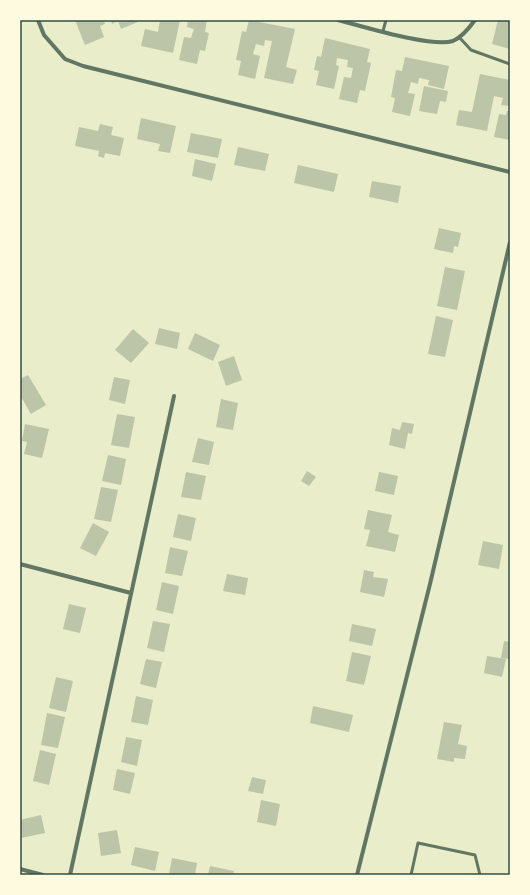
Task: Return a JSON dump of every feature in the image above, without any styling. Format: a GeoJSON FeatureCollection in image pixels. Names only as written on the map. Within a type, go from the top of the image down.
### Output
{"type":"FeatureCollection","features":[{"type":"Feature","properties":{"kind":"street"},"geometry":{"type":"LineString","coordinates":[[38,20],[44,35],[65,59],[83,66],[510,172]]}},
{"type":"Feature","properties":{"kind":"street"},"geometry":{"type":"LineString","coordinates":[[338,20],[418,40],[453,41],[468,30],[476,20]]}},
{"type":"Feature","properties":{"kind":"street"},"geometry":{"type":"LineString","coordinates":[[357,875],[430,584],[510,242]]}},
{"type":"Feature","properties":{"kind":"street"},"geometry":{"type":"LineString","coordinates":[[70,875],[174,396]]}},
{"type":"Feature","properties":{"kind":"street"},"geometry":{"type":"LineString","coordinates":[[20,564],[131,593]]}},
{"type":"Feature","properties":{"kind":"street"},"geometry":{"type":"LineString","coordinates":[[20,869],[44,875]]}},
{"type":"Feature","properties":{"kind":"lane"},"geometry":{"type":"LineString","coordinates":[[383,31],[386,20]]}},
{"type":"Feature","properties":{"kind":"lane"},"geometry":{"type":"LineString","coordinates":[[459,37],[471,50],[510,64]]}},
{"type":"Feature","properties":{"kind":"lane"},"geometry":{"type":"LineString","coordinates":[[411,875],[418,843],[475,855],[480,875]]}},
{"type":"Feature","properties":{"kind":"building"},"geometry":{"type":"Polygon","coordinates":[[[75,20],[104,20],[105,24],[100,26],[104,37],[85,45],[75,20]]]}},
{"type":"Feature","properties":{"kind":"building"},"geometry":{"type":"Polygon","coordinates":[[[111,20],[137,20],[138,22],[121,29],[118,21],[112,24],[111,20]]]}},
{"type":"Feature","properties":{"kind":"building"},"geometry":{"type":"Polygon","coordinates":[[[160,20],[180,20],[173,53],[141,46],[145,29],[158,32],[160,20]]]}},
{"type":"Feature","properties":{"kind":"building"},"geometry":{"type":"Polygon","coordinates":[[[188,20],[207,20],[205,32],[209,33],[205,51],[200,50],[197,64],[179,60],[184,37],[191,38],[194,29],[187,27],[188,20]]]}},
{"type":"Feature","properties":{"kind":"building"},"geometry":{"type":"Polygon","coordinates":[[[249,20],[295,29],[286,67],[297,70],[293,84],[264,78],[272,41],[265,40],[264,46],[256,44],[253,54],[260,56],[255,79],[238,75],[241,61],[236,60],[242,31],[246,32],[249,20]]]}},
{"type":"Feature","properties":{"kind":"building"},"geometry":{"type":"Polygon","coordinates":[[[498,20],[510,20],[510,49],[492,44],[498,20]]]}},
{"type":"Feature","properties":{"kind":"building"},"geometry":{"type":"Polygon","coordinates":[[[325,38],[370,49],[367,62],[371,63],[365,91],[360,90],[357,103],[339,99],[344,77],[351,78],[353,68],[347,67],[348,60],[337,58],[336,65],[339,66],[334,89],[316,85],[319,71],[314,70],[317,56],[321,57],[325,38]]]}},
{"type":"Feature","properties":{"kind":"building"},"geometry":{"type":"Polygon","coordinates":[[[405,57],[449,66],[444,89],[428,85],[429,80],[419,78],[418,84],[411,82],[408,93],[415,94],[410,116],[392,112],[395,98],[391,97],[396,70],[402,71],[405,57]]]}},
{"type":"Feature","properties":{"kind":"building"},"geometry":{"type":"Polygon","coordinates":[[[480,74],[510,80],[510,106],[501,105],[503,98],[494,96],[487,131],[456,125],[459,110],[472,112],[480,74]]]}},
{"type":"Feature","properties":{"kind":"building"},"geometry":{"type":"Polygon","coordinates":[[[424,86],[448,91],[446,102],[440,101],[437,114],[419,111],[424,86]]]}},
{"type":"Feature","properties":{"kind":"building"},"geometry":{"type":"Polygon","coordinates":[[[507,111],[510,111],[510,140],[494,137],[499,114],[506,115],[507,111]]]}},
{"type":"Feature","properties":{"kind":"building"},"geometry":{"type":"Polygon","coordinates":[[[141,118],[176,126],[170,153],[158,151],[160,144],[137,139],[141,118]]]}},
{"type":"Feature","properties":{"kind":"building"},"geometry":{"type":"Polygon","coordinates":[[[100,124],[113,127],[111,135],[124,138],[120,156],[105,153],[104,158],[98,156],[99,151],[75,146],[79,127],[98,131],[100,124]]]}},
{"type":"Feature","properties":{"kind":"building"},"geometry":{"type":"Polygon","coordinates":[[[191,133],[222,139],[218,158],[187,152],[191,133]]]}},
{"type":"Feature","properties":{"kind":"building"},"geometry":{"type":"Polygon","coordinates":[[[238,147],[269,154],[265,171],[234,165],[238,147]]]}},
{"type":"Feature","properties":{"kind":"building"},"geometry":{"type":"Polygon","coordinates":[[[195,159],[216,164],[212,181],[192,176],[195,159]]]}},
{"type":"Feature","properties":{"kind":"building"},"geometry":{"type":"Polygon","coordinates":[[[298,165],[338,174],[334,192],[294,183],[298,165]]]}},
{"type":"Feature","properties":{"kind":"building"},"geometry":{"type":"Polygon","coordinates":[[[372,181],[401,186],[398,203],[369,197],[372,181]]]}},
{"type":"Feature","properties":{"kind":"building"},"geometry":{"type":"Polygon","coordinates":[[[439,228],[461,233],[458,247],[454,246],[453,253],[434,249],[439,228]]]}},
{"type":"Feature","properties":{"kind":"building"},"geometry":{"type":"Polygon","coordinates":[[[445,267],[465,271],[457,310],[437,306],[445,267]]]}},
{"type":"Feature","properties":{"kind":"building"},"geometry":{"type":"Polygon","coordinates":[[[436,316],[453,320],[445,357],[428,354],[436,316]]]}},
{"type":"Feature","properties":{"kind":"building"},"geometry":{"type":"Polygon","coordinates":[[[159,328],[180,333],[177,349],[155,344],[159,328]]]}},
{"type":"Feature","properties":{"kind":"building"},"geometry":{"type":"Polygon","coordinates":[[[133,329],[149,343],[131,363],[115,350],[133,329]]]}},
{"type":"Feature","properties":{"kind":"building"},"geometry":{"type":"Polygon","coordinates":[[[195,333],[220,345],[213,361],[188,349],[195,333]]]}},
{"type":"Feature","properties":{"kind":"building"},"geometry":{"type":"Polygon","coordinates":[[[234,356],[242,380],[226,386],[218,362],[234,356]]]}},
{"type":"Feature","properties":{"kind":"building"},"geometry":{"type":"Polygon","coordinates":[[[28,375],[46,405],[31,414],[20,395],[20,379],[28,375]]]}},
{"type":"Feature","properties":{"kind":"building"},"geometry":{"type":"Polygon","coordinates":[[[114,377],[130,380],[125,404],[109,400],[114,377]]]}},
{"type":"Feature","properties":{"kind":"building"},"geometry":{"type":"Polygon","coordinates":[[[221,399],[238,403],[233,430],[216,427],[221,399]]]}},
{"type":"Feature","properties":{"kind":"building"},"geometry":{"type":"Polygon","coordinates":[[[117,414],[135,417],[129,448],[111,445],[117,414]]]}},
{"type":"Feature","properties":{"kind":"building"},"geometry":{"type":"Polygon","coordinates":[[[402,422],[414,424],[412,434],[408,433],[405,449],[389,445],[392,428],[400,430],[402,422]]]}},
{"type":"Feature","properties":{"kind":"building"},"geometry":{"type":"Polygon","coordinates":[[[25,424],[49,429],[42,458],[24,454],[27,442],[22,441],[25,424]]]}},
{"type":"Feature","properties":{"kind":"building"},"geometry":{"type":"Polygon","coordinates":[[[198,438],[214,442],[209,465],[192,462],[198,438]]]}},
{"type":"Feature","properties":{"kind":"building"},"geometry":{"type":"Polygon","coordinates":[[[108,455],[126,459],[121,485],[102,481],[108,455]]]}},
{"type":"Feature","properties":{"kind":"building"},"geometry":{"type":"Polygon","coordinates":[[[307,471],[316,477],[309,486],[301,481],[307,471]]]}},
{"type":"Feature","properties":{"kind":"building"},"geometry":{"type":"Polygon","coordinates":[[[186,472],[206,476],[201,500],[181,497],[186,472]]]}},
{"type":"Feature","properties":{"kind":"building"},"geometry":{"type":"Polygon","coordinates":[[[379,472],[398,476],[394,495],[375,491],[379,472]]]}},
{"type":"Feature","properties":{"kind":"building"},"geometry":{"type":"Polygon","coordinates":[[[101,487],[118,490],[111,522],[94,519],[101,487]]]}},
{"type":"Feature","properties":{"kind":"building"},"geometry":{"type":"Polygon","coordinates":[[[368,510],[392,515],[388,532],[399,535],[395,552],[366,546],[370,530],[364,529],[368,510]]]}},
{"type":"Feature","properties":{"kind":"building"},"geometry":{"type":"Polygon","coordinates":[[[178,514],[196,518],[191,541],[173,537],[178,514]]]}},
{"type":"Feature","properties":{"kind":"building"},"geometry":{"type":"Polygon","coordinates":[[[93,523],[109,532],[96,556],[80,548],[93,523]]]}},
{"type":"Feature","properties":{"kind":"building"},"geometry":{"type":"Polygon","coordinates":[[[483,541],[503,545],[499,569],[478,565],[483,541]]]}},
{"type":"Feature","properties":{"kind":"building"},"geometry":{"type":"Polygon","coordinates":[[[170,547],[188,551],[182,576],[165,573],[170,547]]]}},
{"type":"Feature","properties":{"kind":"building"},"geometry":{"type":"Polygon","coordinates":[[[364,570],[374,572],[373,577],[388,579],[384,597],[360,592],[364,570]]]}},
{"type":"Feature","properties":{"kind":"building"},"geometry":{"type":"Polygon","coordinates":[[[227,574],[248,578],[245,595],[223,591],[227,574]]]}},
{"type":"Feature","properties":{"kind":"building"},"geometry":{"type":"Polygon","coordinates":[[[162,582],[179,586],[173,614],[156,610],[162,582]]]}},
{"type":"Feature","properties":{"kind":"building"},"geometry":{"type":"Polygon","coordinates":[[[69,604],[86,608],[80,633],[63,629],[69,604]]]}},
{"type":"Feature","properties":{"kind":"building"},"geometry":{"type":"Polygon","coordinates":[[[153,621],[170,624],[164,652],[147,648],[153,621]]]}},
{"type":"Feature","properties":{"kind":"building"},"geometry":{"type":"Polygon","coordinates":[[[352,624],[376,629],[372,646],[349,641],[352,624]]]}},
{"type":"Feature","properties":{"kind":"building"},"geometry":{"type":"Polygon","coordinates":[[[504,641],[510,642],[510,659],[501,658],[504,641]]]}},
{"type":"Feature","properties":{"kind":"building"},"geometry":{"type":"Polygon","coordinates":[[[352,652],[371,656],[364,685],[346,681],[352,652]]]}},
{"type":"Feature","properties":{"kind":"building"},"geometry":{"type":"Polygon","coordinates":[[[487,656],[506,659],[502,677],[484,673],[487,656]]]}},
{"type":"Feature","properties":{"kind":"building"},"geometry":{"type":"Polygon","coordinates":[[[146,659],[162,662],[156,688],[140,684],[146,659]]]}},
{"type":"Feature","properties":{"kind":"building"},"geometry":{"type":"Polygon","coordinates":[[[56,677],[73,681],[66,712],[49,708],[56,677]]]}},
{"type":"Feature","properties":{"kind":"building"},"geometry":{"type":"Polygon","coordinates":[[[136,696],[153,700],[148,725],[131,722],[136,696]]]}},
{"type":"Feature","properties":{"kind":"building"},"geometry":{"type":"Polygon","coordinates":[[[313,706],[353,715],[349,732],[310,723],[313,706]]]}},
{"type":"Feature","properties":{"kind":"building"},"geometry":{"type":"Polygon","coordinates":[[[47,713],[65,717],[58,748],[41,745],[47,713]]]}},
{"type":"Feature","properties":{"kind":"building"},"geometry":{"type":"Polygon","coordinates":[[[444,722],[462,725],[458,744],[467,746],[465,759],[454,758],[454,762],[437,759],[444,722]]]}},
{"type":"Feature","properties":{"kind":"building"},"geometry":{"type":"Polygon","coordinates":[[[126,737],[142,740],[137,766],[121,762],[126,737]]]}},
{"type":"Feature","properties":{"kind":"building"},"geometry":{"type":"Polygon","coordinates":[[[40,750],[56,754],[49,785],[33,781],[40,750]]]}},
{"type":"Feature","properties":{"kind":"building"},"geometry":{"type":"Polygon","coordinates":[[[117,769],[135,773],[130,794],[113,790],[117,769]]]}},
{"type":"Feature","properties":{"kind":"building"},"geometry":{"type":"Polygon","coordinates":[[[252,777],[266,780],[263,794],[248,791],[252,777]]]}},
{"type":"Feature","properties":{"kind":"building"},"geometry":{"type":"Polygon","coordinates":[[[261,800],[280,804],[276,826],[257,822],[261,800]]]}},
{"type":"Feature","properties":{"kind":"building"},"geometry":{"type":"Polygon","coordinates":[[[41,815],[45,833],[21,838],[20,820],[41,815]]]}},
{"type":"Feature","properties":{"kind":"building"},"geometry":{"type":"Polygon","coordinates":[[[117,830],[121,853],[101,856],[98,833],[117,830]]]}},
{"type":"Feature","properties":{"kind":"building"},"geometry":{"type":"Polygon","coordinates":[[[135,847],[159,852],[155,871],[131,865],[135,847]]]}},
{"type":"Feature","properties":{"kind":"building"},"geometry":{"type":"Polygon","coordinates":[[[172,858],[197,863],[195,875],[169,874],[172,858]]]}},
{"type":"Feature","properties":{"kind":"building"},"geometry":{"type":"Polygon","coordinates":[[[210,866],[234,871],[233,875],[208,875],[210,866]]]}}]}
